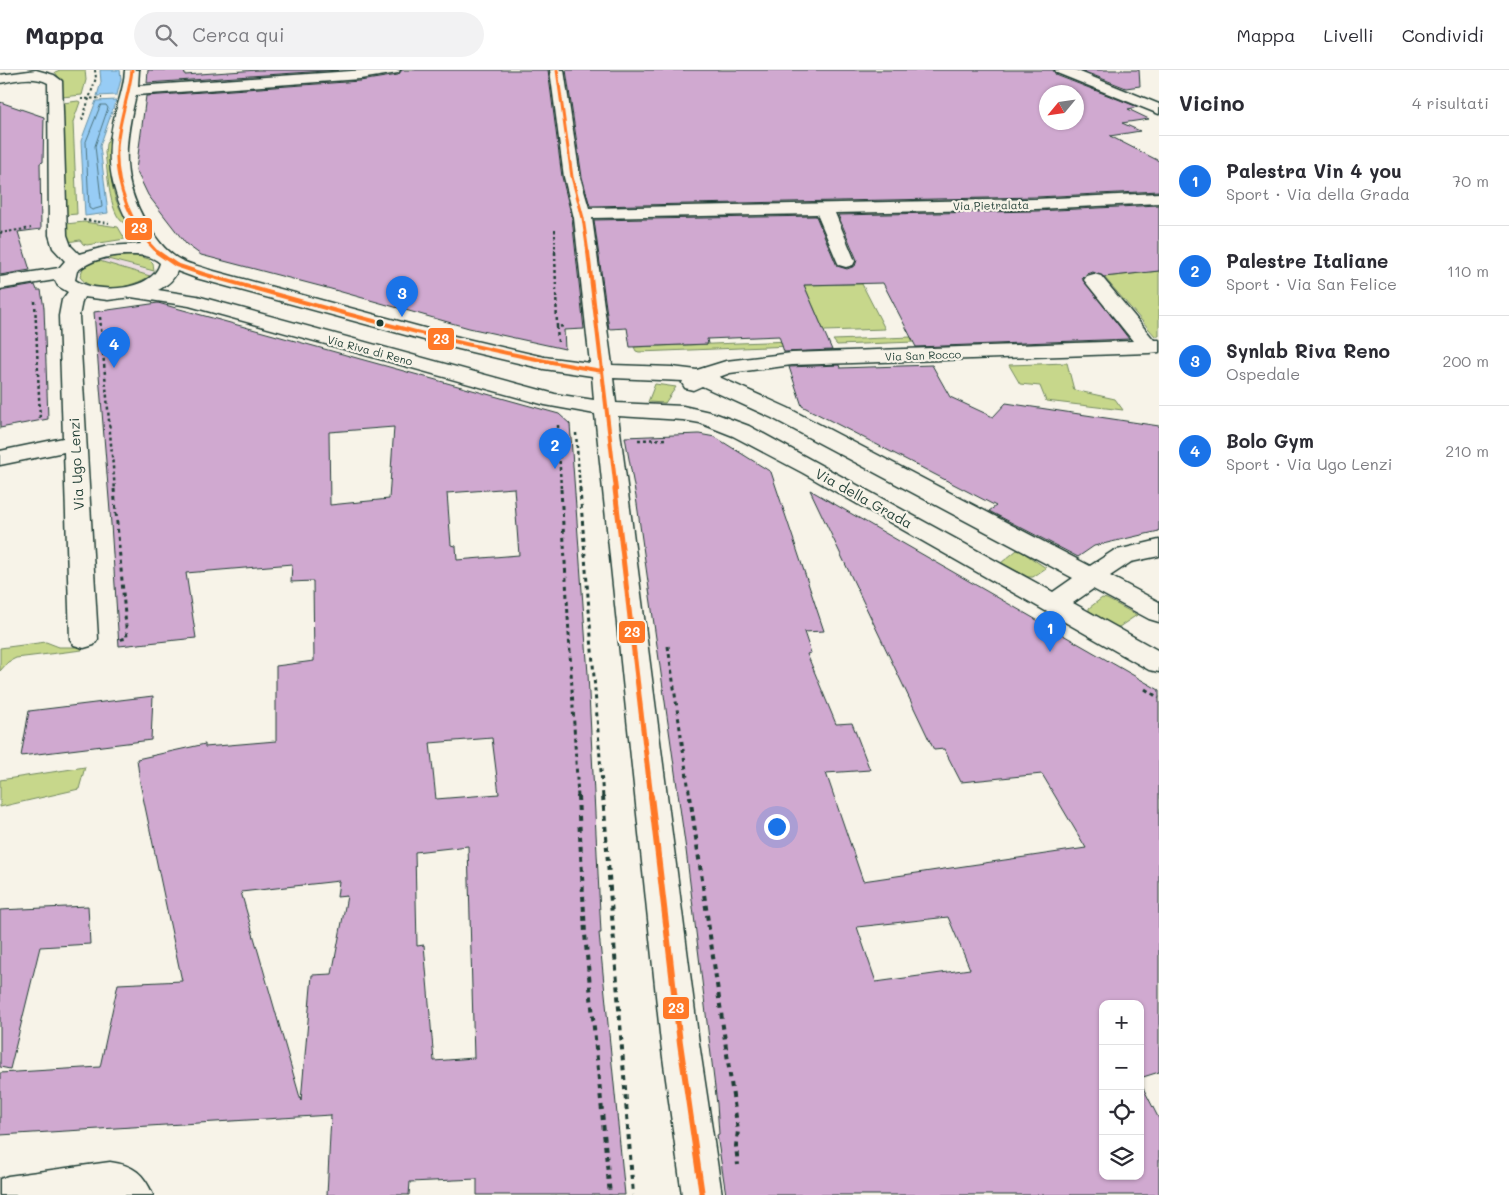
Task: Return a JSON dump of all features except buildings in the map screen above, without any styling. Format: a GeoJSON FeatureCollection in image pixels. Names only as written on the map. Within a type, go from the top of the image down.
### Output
{"type":"FeatureCollection","features":[{"type":"Feature","properties":{"kind":"street"},"geometry":{"type":"LineString","coordinates":[[0,79],[24,75],[46,76],[54,79],[56,84],[58,236],[71,268],[66,282],[79,291],[104,295],[133,292],[161,280],[169,272],[163,257],[127,205],[119,172],[117,148],[132,70]]}},
{"type":"Feature","properties":{"kind":"street"},"geometry":{"type":"LineString","coordinates":[[129,91],[360,75],[393,70]]}},
{"type":"Feature","properties":{"kind":"street"},"geometry":{"type":"LineString","coordinates":[[557,70],[572,177],[581,213],[602,372],[680,1043],[702,1195]]}},
{"type":"Feature","properties":{"kind":"street"},"geometry":{"type":"LineString","coordinates":[[1062,70],[1159,109]]}},
{"type":"Feature","properties":{"kind":"street","name":"Via Pietralata"},"geometry":{"type":"LineString","coordinates":[[581,213],[1036,204],[1159,198]]}},
{"type":"Feature","properties":{"kind":"street"},"geometry":{"type":"LineString","coordinates":[[824,209],[846,261]]}},
{"type":"Feature","properties":{"kind":"street"},"geometry":{"type":"LineString","coordinates":[[0,283],[71,268],[97,253],[118,249],[139,249],[210,276],[470,346],[544,363],[602,372],[672,373],[699,377],[732,390],[780,413],[1159,613]]}},
{"type":"Feature","properties":{"kind":"street","name":"Via San Rocco"},"geometry":{"type":"LineString","coordinates":[[1094,280],[1154,346]]}},
{"type":"Feature","properties":{"kind":"street","name":"Via Ugo Lenzi"},"geometry":{"type":"LineString","coordinates":[[79,291],[72,300],[69,316],[84,639]]}},
{"type":"Feature","properties":{"kind":"street","name":"Via Riva di Reno"},"geometry":{"type":"LineString","coordinates":[[133,292],[190,300],[548,399],[606,409]]}},
{"type":"Feature","properties":{"kind":"street","name":"Via San Rocco"},"geometry":{"type":"LineString","coordinates":[[699,377],[719,369],[764,375],[802,358],[1154,346]]}},
{"type":"Feature","properties":{"kind":"street"},"geometry":{"type":"LineString","coordinates":[[764,375],[780,413]]}},
{"type":"Feature","properties":{"kind":"street"},"geometry":{"type":"LineString","coordinates":[[668,412],[699,377]]}},
{"type":"Feature","properties":{"kind":"street","name":"Via della Grada"},"geometry":{"type":"LineString","coordinates":[[606,409],[683,413],[723,423],[760,440],[1159,663]]}},
{"type":"Feature","properties":{"kind":"street"},"geometry":{"type":"LineString","coordinates":[[0,458],[75,443]]}},
{"type":"Feature","properties":{"kind":"street"},"geometry":{"type":"LineString","coordinates":[[1054,604],[1122,556],[1159,548]]}},
{"type":"Feature","properties":{"kind":"street"},"geometry":{"type":"LineString","coordinates":[[8,1195],[110,1181],[120,1181],[131,1191]]}},
{"type":"Feature","properties":{"kind":"path"},"geometry":{"type":"LineString","coordinates":[[77,99],[96,98]]}},
{"type":"Feature","properties":{"kind":"path"},"geometry":{"type":"LineString","coordinates":[[0,233],[35,228]]}},
{"type":"Feature","properties":{"kind":"path"},"geometry":{"type":"LineString","coordinates":[[35,299],[40,420]]}},
{"type":"Feature","properties":{"kind":"path"},"geometry":{"type":"LineString","coordinates":[[94,314],[106,313]]}},
{"type":"Feature","properties":{"kind":"path"},"geometry":{"type":"LineString","coordinates":[[99,314],[127,638],[118,640]]}},
{"type":"Feature","properties":{"kind":"path"},"geometry":{"type":"LineString","coordinates":[[556,347],[558,344],[557,327],[564,326]]}},
{"type":"Feature","properties":{"kind":"path"},"geometry":{"type":"LineString","coordinates":[[554,422],[558,425],[560,445],[584,934],[610,1195]]}},
{"type":"Feature","properties":{"kind":"path"},"geometry":{"type":"LineString","coordinates":[[576,426],[633,1195]]}},
{"type":"Feature","properties":{"kind":"path"},"geometry":{"type":"LineString","coordinates":[[104,440],[111,438]]}},
{"type":"Feature","properties":{"kind":"path"},"geometry":{"type":"LineString","coordinates":[[637,449],[635,441],[674,439]]}},
{"type":"Feature","properties":{"kind":"path"},"geometry":{"type":"LineString","coordinates":[[560,445],[571,445]]}},
{"type":"Feature","properties":{"kind":"path"},"geometry":{"type":"LineString","coordinates":[[667,637],[736,1112],[738,1166]]}},
{"type":"Feature","properties":{"kind":"shaded area"},"geometry":{"type":"Polygon","coordinates":[[[104,258],[153,272],[150,276],[96,260],[104,258]]]}},
{"type":"Feature","properties":{"kind":"green space"},"geometry":{"type":"Polygon","coordinates":[[[60,70],[85,70],[86,80],[82,95],[62,97],[62,82],[55,72],[60,70]]]}},
{"type":"Feature","properties":{"kind":"green space"},"geometry":{"type":"Polygon","coordinates":[[[80,102],[73,122],[77,214],[66,215],[63,103],[80,102]]]}},
{"type":"Feature","properties":{"kind":"green space"},"geometry":{"type":"Polygon","coordinates":[[[112,132],[110,157],[112,183],[117,203],[129,225],[122,222],[117,215],[110,194],[105,153],[106,144],[112,132]]]}},
{"type":"Feature","properties":{"kind":"green space"},"geometry":{"type":"Polygon","coordinates":[[[84,222],[118,227],[125,239],[87,245],[83,244],[80,240],[68,242],[66,224],[84,222]]]}},
{"type":"Feature","properties":{"kind":"green space"},"geometry":{"type":"Polygon","coordinates":[[[134,255],[149,259],[153,263],[154,271],[104,258],[134,255]]]}},
{"type":"Feature","properties":{"kind":"green space"},"geometry":{"type":"Polygon","coordinates":[[[96,260],[150,276],[134,284],[114,288],[94,287],[80,277],[83,268],[96,260]]]}},
{"type":"Feature","properties":{"kind":"green space"},"geometry":{"type":"Polygon","coordinates":[[[1159,271],[1159,336],[1155,336],[1104,277],[1159,271]]]}},
{"type":"Feature","properties":{"kind":"green space"},"geometry":{"type":"Polygon","coordinates":[[[862,284],[885,329],[824,331],[804,285],[862,284]]]}},
{"type":"Feature","properties":{"kind":"green space"},"geometry":{"type":"Polygon","coordinates":[[[911,337],[914,342],[837,345],[833,340],[911,337]]]}},
{"type":"Feature","properties":{"kind":"green space"},"geometry":{"type":"Polygon","coordinates":[[[818,340],[817,345],[639,352],[634,347],[818,340]]]}},
{"type":"Feature","properties":{"kind":"green space"},"geometry":{"type":"Polygon","coordinates":[[[1067,363],[1074,390],[1115,399],[1123,410],[1046,401],[1040,386],[1020,384],[1009,365],[1067,363]]]}},
{"type":"Feature","properties":{"kind":"green space"},"geometry":{"type":"Polygon","coordinates":[[[655,384],[676,387],[665,403],[648,402],[655,384]]]}},
{"type":"Feature","properties":{"kind":"green space"},"geometry":{"type":"Polygon","coordinates":[[[1017,550],[1046,568],[1033,577],[1028,577],[1001,563],[1017,550]]]}},
{"type":"Feature","properties":{"kind":"green space"},"geometry":{"type":"Polygon","coordinates":[[[1102,598],[1137,615],[1119,627],[1115,627],[1089,611],[1089,608],[1102,598]]]}},
{"type":"Feature","properties":{"kind":"green space"},"geometry":{"type":"Polygon","coordinates":[[[46,642],[59,647],[80,647],[82,650],[16,658],[8,662],[0,671],[0,648],[46,642]]]}},
{"type":"Feature","properties":{"kind":"green space"},"geometry":{"type":"Polygon","coordinates":[[[85,767],[79,789],[0,807],[0,780],[85,767]]]}},
{"type":"Feature","properties":{"kind":"water"},"geometry":{"type":"Polygon","coordinates":[[[100,70],[120,70],[121,79],[117,95],[97,96],[101,82],[100,70]]]}},
{"type":"Feature","properties":{"kind":"water"},"geometry":{"type":"Polygon","coordinates":[[[116,100],[100,146],[108,213],[85,216],[81,141],[96,101],[116,100]]]}},
{"type":"Feature","properties":{"kind":"transit line","name":"23"},"geometry":{"type":"LineString","coordinates":[[132,70],[118,139],[117,162],[119,177],[128,207],[135,222],[151,247],[161,256],[181,267],[203,274],[401,329],[501,353],[602,371]]}},
{"type":"Feature","properties":{"kind":"transit line","name":"23"},"geometry":{"type":"LineString","coordinates":[[557,70],[572,177],[583,218],[587,245],[680,1043],[702,1195]]}},
{"type":"Feature","properties":{"kind":"place","name":"Synlab Riva Reno"},"geometry":{"type":"Point","coordinates":[402,317]}},
{"type":"Feature","properties":{"kind":"place","name":"Bolo Gym"},"geometry":{"type":"Point","coordinates":[114,368]}},
{"type":"Feature","properties":{"kind":"place","name":"Palestre Italiane"},"geometry":{"type":"Point","coordinates":[555,469]}},
{"type":"Feature","properties":{"kind":"place","name":"Palestra Vin 4 you"},"geometry":{"type":"Point","coordinates":[1050,652]}}]}
